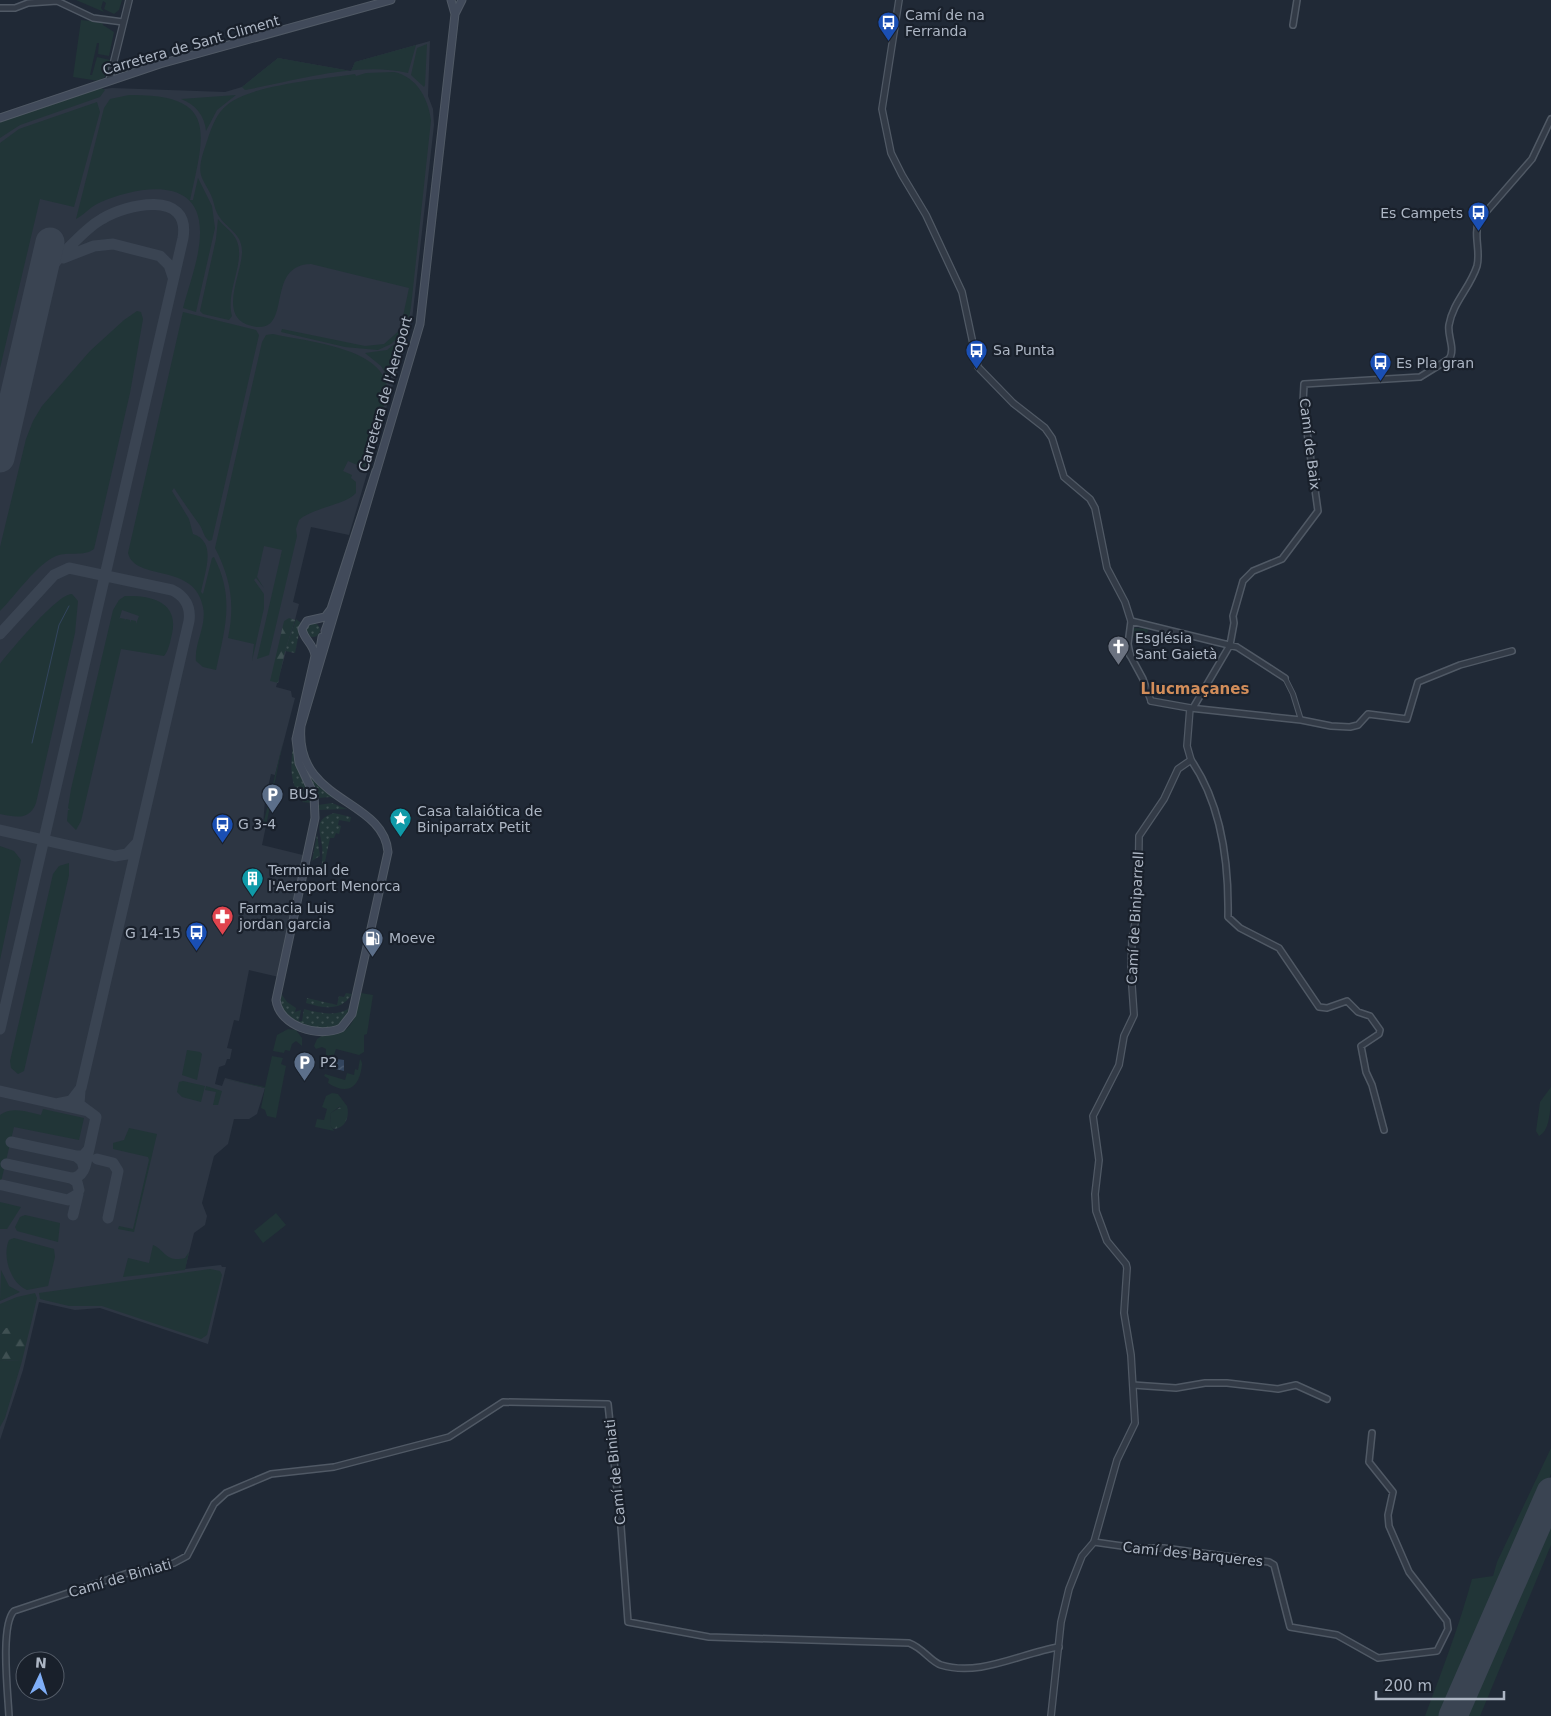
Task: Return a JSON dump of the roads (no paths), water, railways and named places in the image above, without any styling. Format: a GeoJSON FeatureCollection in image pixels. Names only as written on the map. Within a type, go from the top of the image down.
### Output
{"type":"FeatureCollection","features":[{"type":"Feature","properties":{"kind":"main road","name":"Carretera de Sant Climent"},"geometry":{"type":"LineString","coordinates":[[0,118],[160,64],[391,0]]}},
{"type":"Feature","properties":{"kind":"main road","name":"Carretera de l'Aeroport"},"geometry":{"type":"LineString","coordinates":[[451,0],[455,14]]}},
{"type":"Feature","properties":{"kind":"main road","name":"Carretera de l'Aeroport"},"geometry":{"type":"LineString","coordinates":[[307,640],[315,651],[315,663],[298,726],[296,752],[315,803],[315,818],[277,989],[278,1009],[282,1017],[289,1022],[306,1028],[324,1031],[337,1030],[348,1022],[352,1014],[388,857],[386,840],[376,826],[313,774],[304,758],[301,742],[302,722],[420,324],[455,14],[462,0]]}},
{"type":"Feature","properties":{"kind":"main road"},"geometry":{"type":"LineString","coordinates":[[323,634],[315,641],[307,640],[302,632],[303,626],[307,621],[325,617],[331,608],[376,471]]}},
{"type":"Feature","properties":{"kind":"main road"},"geometry":{"type":"LineString","coordinates":[[315,678],[323,634],[348,572]]}},
{"type":"Feature","properties":{"kind":"main road"},"geometry":{"type":"LineString","coordinates":[[314,619],[322,623],[323,634]]}},
{"type":"Feature","properties":{"kind":"street"},"geometry":{"type":"LineString","coordinates":[[109,82],[129,0]]}},
{"type":"Feature","properties":{"kind":"street"},"geometry":{"type":"LineString","coordinates":[[899,0],[882,109],[892,153],[902,175],[926,216],[962,292],[970,338],[978,367],[1013,403],[1048,432],[1064,477],[1092,502],[1095,508],[1107,568],[1125,602],[1131,621],[1128,644],[1130,654],[1143,679],[1150,701],[1350,728],[1358,725],[1368,714],[1407,719],[1418,682],[1460,665],[1512,651]]}},
{"type":"Feature","properties":{"kind":"street"},"geometry":{"type":"LineString","coordinates":[[1293,24],[1296,0]]}},
{"type":"Feature","properties":{"kind":"street"},"geometry":{"type":"LineString","coordinates":[[0,8],[15,8],[28,3],[57,1],[94,18],[123,22]]}},
{"type":"Feature","properties":{"kind":"street","name":"Camí de Baix"},"geometry":{"type":"LineString","coordinates":[[1230,644],[1240,586],[1245,577],[1258,569],[1282,559],[1310,524],[1319,508],[1303,403],[1304,384],[1420,377],[1449,359],[1452,350],[1449,325],[1457,300],[1469,286],[1477,265],[1479,220],[1532,159],[1551,119]]}},
{"type":"Feature","properties":{"kind":"street"},"geometry":{"type":"LineString","coordinates":[[1131,621],[1237,646],[1285,678],[1293,694],[1301,720]]}},
{"type":"Feature","properties":{"kind":"street"},"geometry":{"type":"LineString","coordinates":[[1230,644],[1192,708],[1187,746],[1191,760],[1202,776],[1219,823],[1228,877],[1228,917],[1240,928],[1279,948],[1319,1006],[1327,1008],[1347,1001],[1358,1012],[1370,1016],[1380,1030],[1379,1034],[1361,1046],[1366,1072],[1372,1085],[1384,1130]]}},
{"type":"Feature","properties":{"kind":"street","name":"Camí de Biniparrell"},"geometry":{"type":"LineString","coordinates":[[1051,1716],[1061,1622],[1070,1587],[1082,1556],[1094,1542],[1117,1460],[1134,1428],[1133,1384],[1124,1313],[1127,1268],[1126,1264],[1107,1242],[1096,1211],[1095,1194],[1099,1160],[1092,1121],[1095,1110],[1119,1065],[1124,1036],[1134,1016],[1131,964],[1132,939],[1138,907],[1139,836],[1164,799],[1178,769],[1191,760]]}},
{"type":"Feature","properties":{"kind":"street"},"geometry":{"type":"LineString","coordinates":[[1133,1384],[1176,1388],[1205,1383],[1253,1384],[1278,1389],[1296,1385],[1327,1399]]}},
{"type":"Feature","properties":{"kind":"street","name":"Camí de Biniati"},"geometry":{"type":"LineString","coordinates":[[9,1716],[5,1647],[8,1619],[14,1611],[134,1571],[152,1570],[174,1563],[187,1556],[214,1504],[226,1494],[255,1480],[271,1474],[334,1467],[449,1437],[492,1407],[503,1402],[608,1404],[621,1527],[628,1622],[709,1637],[909,1643],[918,1646],[938,1664],[961,1667],[1006,1662],[1059,1647]]}},
{"type":"Feature","properties":{"kind":"street","name":"Camí des Barqueres"},"geometry":{"type":"LineString","coordinates":[[1094,1542],[1136,1548],[1164,1548],[1270,1562],[1274,1565],[1290,1627],[1337,1635],[1378,1658],[1437,1651],[1448,1629],[1447,1621],[1409,1572],[1390,1526],[1388,1515],[1394,1492],[1369,1462],[1372,1433]]}},
{"type":"Feature","properties":{"kind":"water"},"geometry":{"type":"Polygon","coordinates":[[[337,1059],[344,1060],[344,1071],[332,1068],[337,1059]]]}},
{"type":"Feature","properties":{"kind":"waterway"},"geometry":{"type":"LineString","coordinates":[[32,743],[59,625],[69,606]]}},
{"type":"Feature","properties":{"kind":"place","name":"Camí de na Ferranda"},"geometry":{"type":"Point","coordinates":[889,42]}},
{"type":"Feature","properties":{"kind":"place","name":"Es Campets"},"geometry":{"type":"Point","coordinates":[1479,232]}},
{"type":"Feature","properties":{"kind":"place","name":"Sa Punta"},"geometry":{"type":"Point","coordinates":[977,369]}},
{"type":"Feature","properties":{"kind":"place","name":"Es Pla gran"},"geometry":{"type":"Point","coordinates":[1380,382]}},
{"type":"Feature","properties":{"kind":"place","name":"Església Sant Gaietà"},"geometry":{"type":"Point","coordinates":[1119,665]}},
{"type":"Feature","properties":{"kind":"place","name":"BUS"},"geometry":{"type":"Point","coordinates":[273,813]}},
{"type":"Feature","properties":{"kind":"place","name":"Casa talaiótica de Biniparratx Petit"},"geometry":{"type":"Point","coordinates":[401,838]}},
{"type":"Feature","properties":{"kind":"place","name":"G 3-4"},"geometry":{"type":"Point","coordinates":[222,843]}},
{"type":"Feature","properties":{"kind":"place","name":"Terminal de l'Aeroport Menorca"},"geometry":{"type":"Point","coordinates":[252,897]}},
{"type":"Feature","properties":{"kind":"place","name":"Farmacia Luis jordan garcia"},"geometry":{"type":"Point","coordinates":[223,935]}},
{"type":"Feature","properties":{"kind":"place","name":"G 14-15"},"geometry":{"type":"Point","coordinates":[197,952]}},
{"type":"Feature","properties":{"kind":"place","name":"Moeve"},"geometry":{"type":"Point","coordinates":[373,957]}},
{"type":"Feature","properties":{"kind":"place","name":"P2"},"geometry":{"type":"Point","coordinates":[304,1081]}},
{"type":"Feature","properties":{"kind":"district","name":"Llucmaçanes"},"geometry":{"type":"Point","coordinates":[1195,689]}}]}
